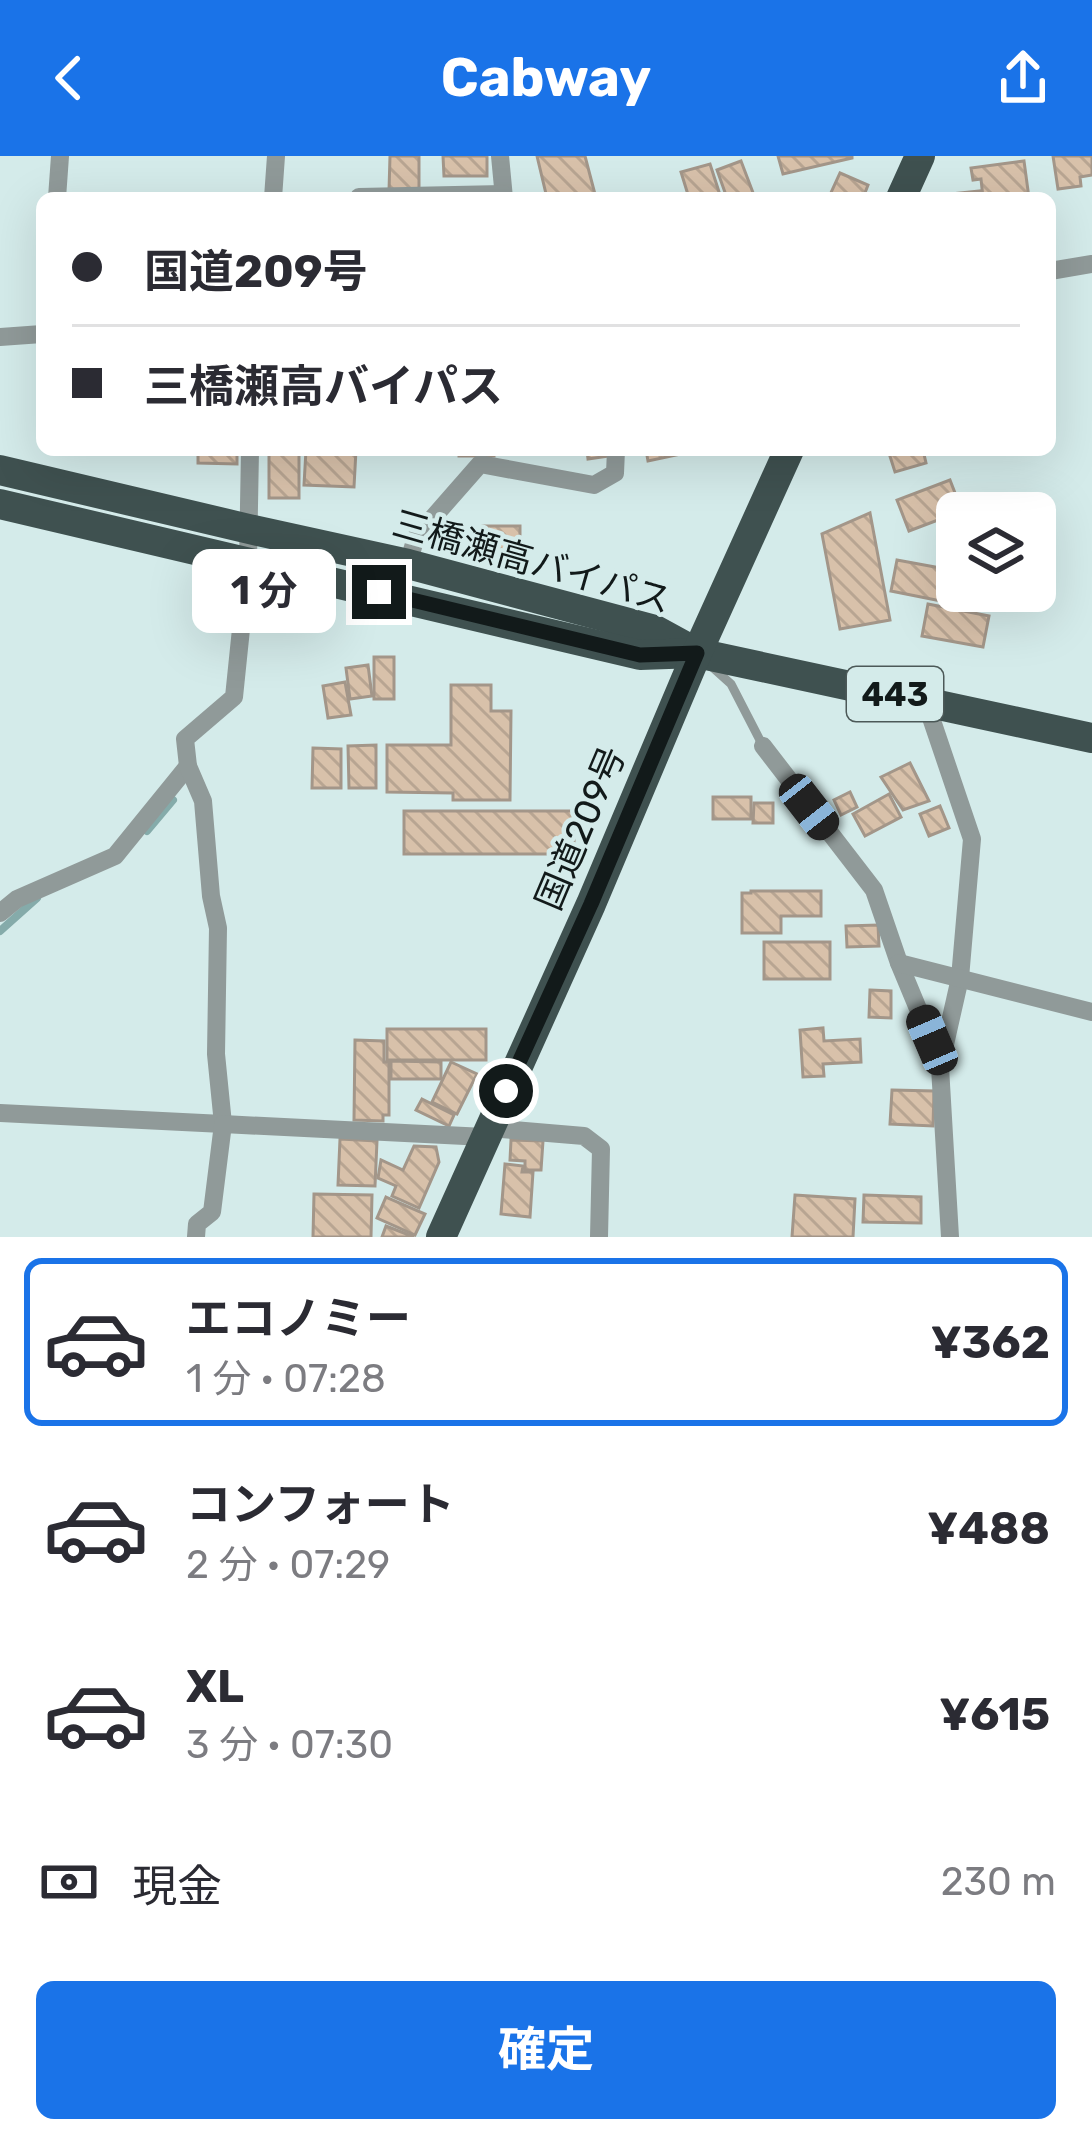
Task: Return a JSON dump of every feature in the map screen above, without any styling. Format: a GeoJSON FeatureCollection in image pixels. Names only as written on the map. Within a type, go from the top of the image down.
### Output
{"type":"FeatureCollection","features":[{"type":"Feature","properties":{"kind":"highway"},"geometry":{"type":"LineString","coordinates":[[904,192],[920,156]]}},
{"type":"Feature","properties":{"kind":"highway","name":"国道209号"},"geometry":{"type":"LineString","coordinates":[[441,1237],[786,456]]}},
{"type":"Feature","properties":{"kind":"highway","name":"三橋瀬高バイパス"},"geometry":{"type":"LineString","coordinates":[[0,470],[408,563],[655,630],[697,653]]}},
{"type":"Feature","properties":{"kind":"highway","name":"三橋瀬高バイパス"},"geometry":{"type":"LineString","coordinates":[[0,504],[640,655],[697,653]]}},
{"type":"Feature","properties":{"kind":"highway","name":"443"},"geometry":{"type":"LineString","coordinates":[[697,653],[1092,738]]}},
{"type":"Feature","properties":{"kind":"street"},"geometry":{"type":"LineString","coordinates":[[57,192],[60,156]]}},
{"type":"Feature","properties":{"kind":"street"},"geometry":{"type":"LineString","coordinates":[[273,192],[276,156]]}},
{"type":"Feature","properties":{"kind":"street"},"geometry":{"type":"LineString","coordinates":[[500,156],[504,192]]}},
{"type":"Feature","properties":{"kind":"street"},"geometry":{"type":"LineString","coordinates":[[1056,270],[1092,264]]}},
{"type":"Feature","properties":{"kind":"street"},"geometry":{"type":"LineString","coordinates":[[0,337],[36,334]]}},
{"type":"Feature","properties":{"kind":"street"},"geometry":{"type":"LineString","coordinates":[[196,1237],[197,1224],[212,1212],[223,1124],[216,1054],[218,928],[203,801],[188,766],[185,739],[234,697],[248,561],[250,456]]}},
{"type":"Feature","properties":{"kind":"street"},"geometry":{"type":"LineString","coordinates":[[408,563],[416,538],[480,464],[595,485],[615,473],[616,456]]}},
{"type":"Feature","properties":{"kind":"street"},"geometry":{"type":"LineString","coordinates":[[925,700],[972,839],[960,978],[940,1067],[950,1237]]}},
{"type":"Feature","properties":{"kind":"street"},"geometry":{"type":"LineString","coordinates":[[763,746],[874,890],[940,1067]]}},
{"type":"Feature","properties":{"kind":"street"},"geometry":{"type":"LineString","coordinates":[[0,913],[16,899],[115,856],[188,766]]}},
{"type":"Feature","properties":{"kind":"street"},"geometry":{"type":"LineString","coordinates":[[899,962],[1092,1012]]}},
{"type":"Feature","properties":{"kind":"street"},"geometry":{"type":"LineString","coordinates":[[0,1113],[584,1136],[601,1149],[599,1237]]}},
{"type":"Feature","properties":{"kind":"lane"},"geometry":{"type":"LineString","coordinates":[[697,653],[731,684],[763,746]]}},
{"type":"Feature","properties":{"kind":"building"},"geometry":{"type":"Polygon","coordinates":[[[390,156],[419,156],[419,191],[389,191],[390,156]]]}},
{"type":"Feature","properties":{"kind":"building"},"geometry":{"type":"Polygon","coordinates":[[[443,156],[487,156],[487,176],[444,176],[443,156]]]}},
{"type":"Feature","properties":{"kind":"building"},"geometry":{"type":"Polygon","coordinates":[[[537,156],[585,156],[594,192],[546,192],[537,156]]]}},
{"type":"Feature","properties":{"kind":"building"},"geometry":{"type":"Polygon","coordinates":[[[778,156],[852,156],[852,158],[783,174],[778,156]]]}},
{"type":"Feature","properties":{"kind":"building"},"geometry":{"type":"Polygon","coordinates":[[[1053,156],[1092,156],[1092,175],[1080,177],[1081,186],[1058,189],[1053,156]]]}},
{"type":"Feature","properties":{"kind":"building"},"geometry":{"type":"Polygon","coordinates":[[[741,161],[753,192],[725,192],[717,170],[741,161]]]}},
{"type":"Feature","properties":{"kind":"building"},"geometry":{"type":"Polygon","coordinates":[[[1024,161],[1028,192],[982,192],[981,179],[973,180],[971,168],[1024,161]]]}},
{"type":"Feature","properties":{"kind":"building"},"geometry":{"type":"Polygon","coordinates":[[[710,164],[719,192],[687,192],[681,172],[710,164]]]}},
{"type":"Feature","properties":{"kind":"building"},"geometry":{"type":"Polygon","coordinates":[[[840,173],[868,185],[865,192],[831,192],[840,173]]]}},
{"type":"Feature","properties":{"kind":"building"},"geometry":{"type":"Polygon","coordinates":[[[198,456],[237,456],[237,464],[198,463],[198,456]]]}},
{"type":"Feature","properties":{"kind":"building"},"geometry":{"type":"Polygon","coordinates":[[[269,456],[299,456],[299,498],[269,498],[269,456]]]}},
{"type":"Feature","properties":{"kind":"building"},"geometry":{"type":"Polygon","coordinates":[[[306,456],[356,456],[354,487],[304,485],[306,456]]]}},
{"type":"Feature","properties":{"kind":"building"},"geometry":{"type":"Polygon","coordinates":[[[890,456],[924,456],[926,463],[895,472],[890,456]]]}},
{"type":"Feature","properties":{"kind":"building"},"geometry":{"type":"Polygon","coordinates":[[[950,480],[955,492],[936,492],[936,521],[909,531],[897,500],[950,480]]]}},
{"type":"Feature","properties":{"kind":"building"},"geometry":{"type":"Polygon","coordinates":[[[870,513],[890,620],[840,629],[822,534],[870,513]]]}},
{"type":"Feature","properties":{"kind":"building"},"geometry":{"type":"Polygon","coordinates":[[[483,526],[520,526],[520,559],[484,559],[483,526]]]}},
{"type":"Feature","properties":{"kind":"building"},"geometry":{"type":"Polygon","coordinates":[[[897,560],[936,567],[936,600],[891,591],[897,560]]]}},
{"type":"Feature","properties":{"kind":"building"},"geometry":{"type":"Polygon","coordinates":[[[928,604],[936,606],[936,612],[989,616],[983,647],[922,636],[928,604]]]}},
{"type":"Feature","properties":{"kind":"building"},"geometry":{"type":"Polygon","coordinates":[[[374,657],[394,657],[394,699],[374,699],[374,657]]]}},
{"type":"Feature","properties":{"kind":"building"},"geometry":{"type":"Polygon","coordinates":[[[368,665],[372,696],[350,699],[346,668],[368,665]]]}},
{"type":"Feature","properties":{"kind":"building"},"geometry":{"type":"Polygon","coordinates":[[[345,682],[351,715],[328,718],[323,686],[345,682]]]}},
{"type":"Feature","properties":{"kind":"building"},"geometry":{"type":"Polygon","coordinates":[[[451,685],[491,685],[491,711],[511,711],[510,800],[453,800],[453,793],[387,792],[387,745],[451,745],[451,685]]]}},
{"type":"Feature","properties":{"kind":"building"},"geometry":{"type":"Polygon","coordinates":[[[376,745],[376,788],[349,788],[348,746],[376,745]]]}},
{"type":"Feature","properties":{"kind":"building"},"geometry":{"type":"Polygon","coordinates":[[[313,748],[341,749],[341,788],[312,788],[313,748]]]}},
{"type":"Feature","properties":{"kind":"building"},"geometry":{"type":"Polygon","coordinates":[[[910,763],[929,801],[903,810],[881,777],[910,763]]]}},
{"type":"Feature","properties":{"kind":"building"},"geometry":{"type":"Polygon","coordinates":[[[850,792],[857,807],[841,815],[834,800],[850,792]]]}},
{"type":"Feature","properties":{"kind":"building"},"geometry":{"type":"Polygon","coordinates":[[[889,794],[901,817],[865,836],[853,814],[889,794]]]}},
{"type":"Feature","properties":{"kind":"building"},"geometry":{"type":"Polygon","coordinates":[[[713,797],[751,797],[751,819],[713,819],[713,797]]]}},
{"type":"Feature","properties":{"kind":"building"},"geometry":{"type":"Polygon","coordinates":[[[754,803],[773,803],[773,823],[753,823],[754,803]]]}},
{"type":"Feature","properties":{"kind":"building"},"geometry":{"type":"Polygon","coordinates":[[[940,806],[949,828],[929,836],[920,814],[940,806]]]}},
{"type":"Feature","properties":{"kind":"building"},"geometry":{"type":"Polygon","coordinates":[[[404,811],[574,811],[574,854],[404,854],[404,811]]]}},
{"type":"Feature","properties":{"kind":"building"},"geometry":{"type":"Polygon","coordinates":[[[821,891],[821,916],[781,916],[781,933],[742,933],[742,893],[821,891]]]}},
{"type":"Feature","properties":{"kind":"building"},"geometry":{"type":"Polygon","coordinates":[[[878,925],[879,946],[847,947],[846,926],[878,925]]]}},
{"type":"Feature","properties":{"kind":"building"},"geometry":{"type":"Polygon","coordinates":[[[764,942],[830,942],[830,979],[764,979],[764,942]]]}},
{"type":"Feature","properties":{"kind":"building"},"geometry":{"type":"Polygon","coordinates":[[[870,990],[891,991],[891,1018],[869,1017],[870,990]]]}},
{"type":"Feature","properties":{"kind":"building"},"geometry":{"type":"Polygon","coordinates":[[[823,1028],[824,1041],[860,1039],[861,1062],[823,1064],[824,1076],[803,1077],[800,1030],[823,1028]]]}},
{"type":"Feature","properties":{"kind":"building"},"geometry":{"type":"Polygon","coordinates":[[[387,1029],[486,1029],[486,1060],[387,1060],[387,1029]]]}},
{"type":"Feature","properties":{"kind":"building"},"geometry":{"type":"Polygon","coordinates":[[[355,1040],[384,1041],[389,1115],[383,1115],[383,1121],[354,1120],[355,1040]]]}},
{"type":"Feature","properties":{"kind":"building"},"geometry":{"type":"Polygon","coordinates":[[[391,1061],[441,1062],[441,1079],[391,1079],[391,1061]]]}},
{"type":"Feature","properties":{"kind":"building"},"geometry":{"type":"Polygon","coordinates":[[[451,1062],[477,1074],[457,1114],[432,1102],[451,1062]]]}},
{"type":"Feature","properties":{"kind":"building"},"geometry":{"type":"Polygon","coordinates":[[[892,1090],[934,1091],[933,1126],[890,1124],[892,1090]]]}},
{"type":"Feature","properties":{"kind":"building"},"geometry":{"type":"Polygon","coordinates":[[[422,1099],[454,1115],[449,1126],[416,1110],[422,1099]]]}},
{"type":"Feature","properties":{"kind":"building"},"geometry":{"type":"Polygon","coordinates":[[[340,1139],[377,1141],[375,1186],[338,1185],[340,1139]]]}},
{"type":"Feature","properties":{"kind":"building"},"geometry":{"type":"Polygon","coordinates":[[[511,1140],[543,1141],[541,1170],[525,1170],[525,1161],[510,1160],[511,1140]]]}},
{"type":"Feature","properties":{"kind":"building"},"geometry":{"type":"Polygon","coordinates":[[[414,1146],[436,1147],[439,1162],[419,1208],[392,1196],[396,1186],[378,1178],[381,1160],[403,1170],[414,1146]]]}},
{"type":"Feature","properties":{"kind":"building"},"geometry":{"type":"Polygon","coordinates":[[[505,1164],[533,1172],[530,1217],[501,1214],[505,1164]]]}},
{"type":"Feature","properties":{"kind":"building"},"geometry":{"type":"Polygon","coordinates":[[[314,1194],[372,1195],[371,1237],[313,1237],[314,1194]]]}},
{"type":"Feature","properties":{"kind":"building"},"geometry":{"type":"Polygon","coordinates":[[[795,1195],[855,1199],[853,1237],[792,1237],[795,1195]]]}},
{"type":"Feature","properties":{"kind":"building"},"geometry":{"type":"Polygon","coordinates":[[[864,1195],[921,1197],[921,1223],[863,1222],[864,1195]]]}},
{"type":"Feature","properties":{"kind":"building"},"geometry":{"type":"Polygon","coordinates":[[[386,1197],[425,1214],[415,1235],[377,1218],[386,1197]]]}},
{"type":"Feature","properties":{"kind":"building"},"geometry":{"type":"Polygon","coordinates":[[[386,1226],[414,1237],[382,1237],[386,1226]]]}},
{"type":"Feature","properties":{"kind":"waterway"},"geometry":{"type":"LineString","coordinates":[[147,831],[173,800]]}},
{"type":"Feature","properties":{"kind":"waterway"},"geometry":{"type":"LineString","coordinates":[[0,931],[37,898]]}},
{"type":"Feature","properties":{"kind":"route"},"geometry":{"type":"LineString","coordinates":[[379,592],[640,655],[697,653],[506,1091]]}}]}
